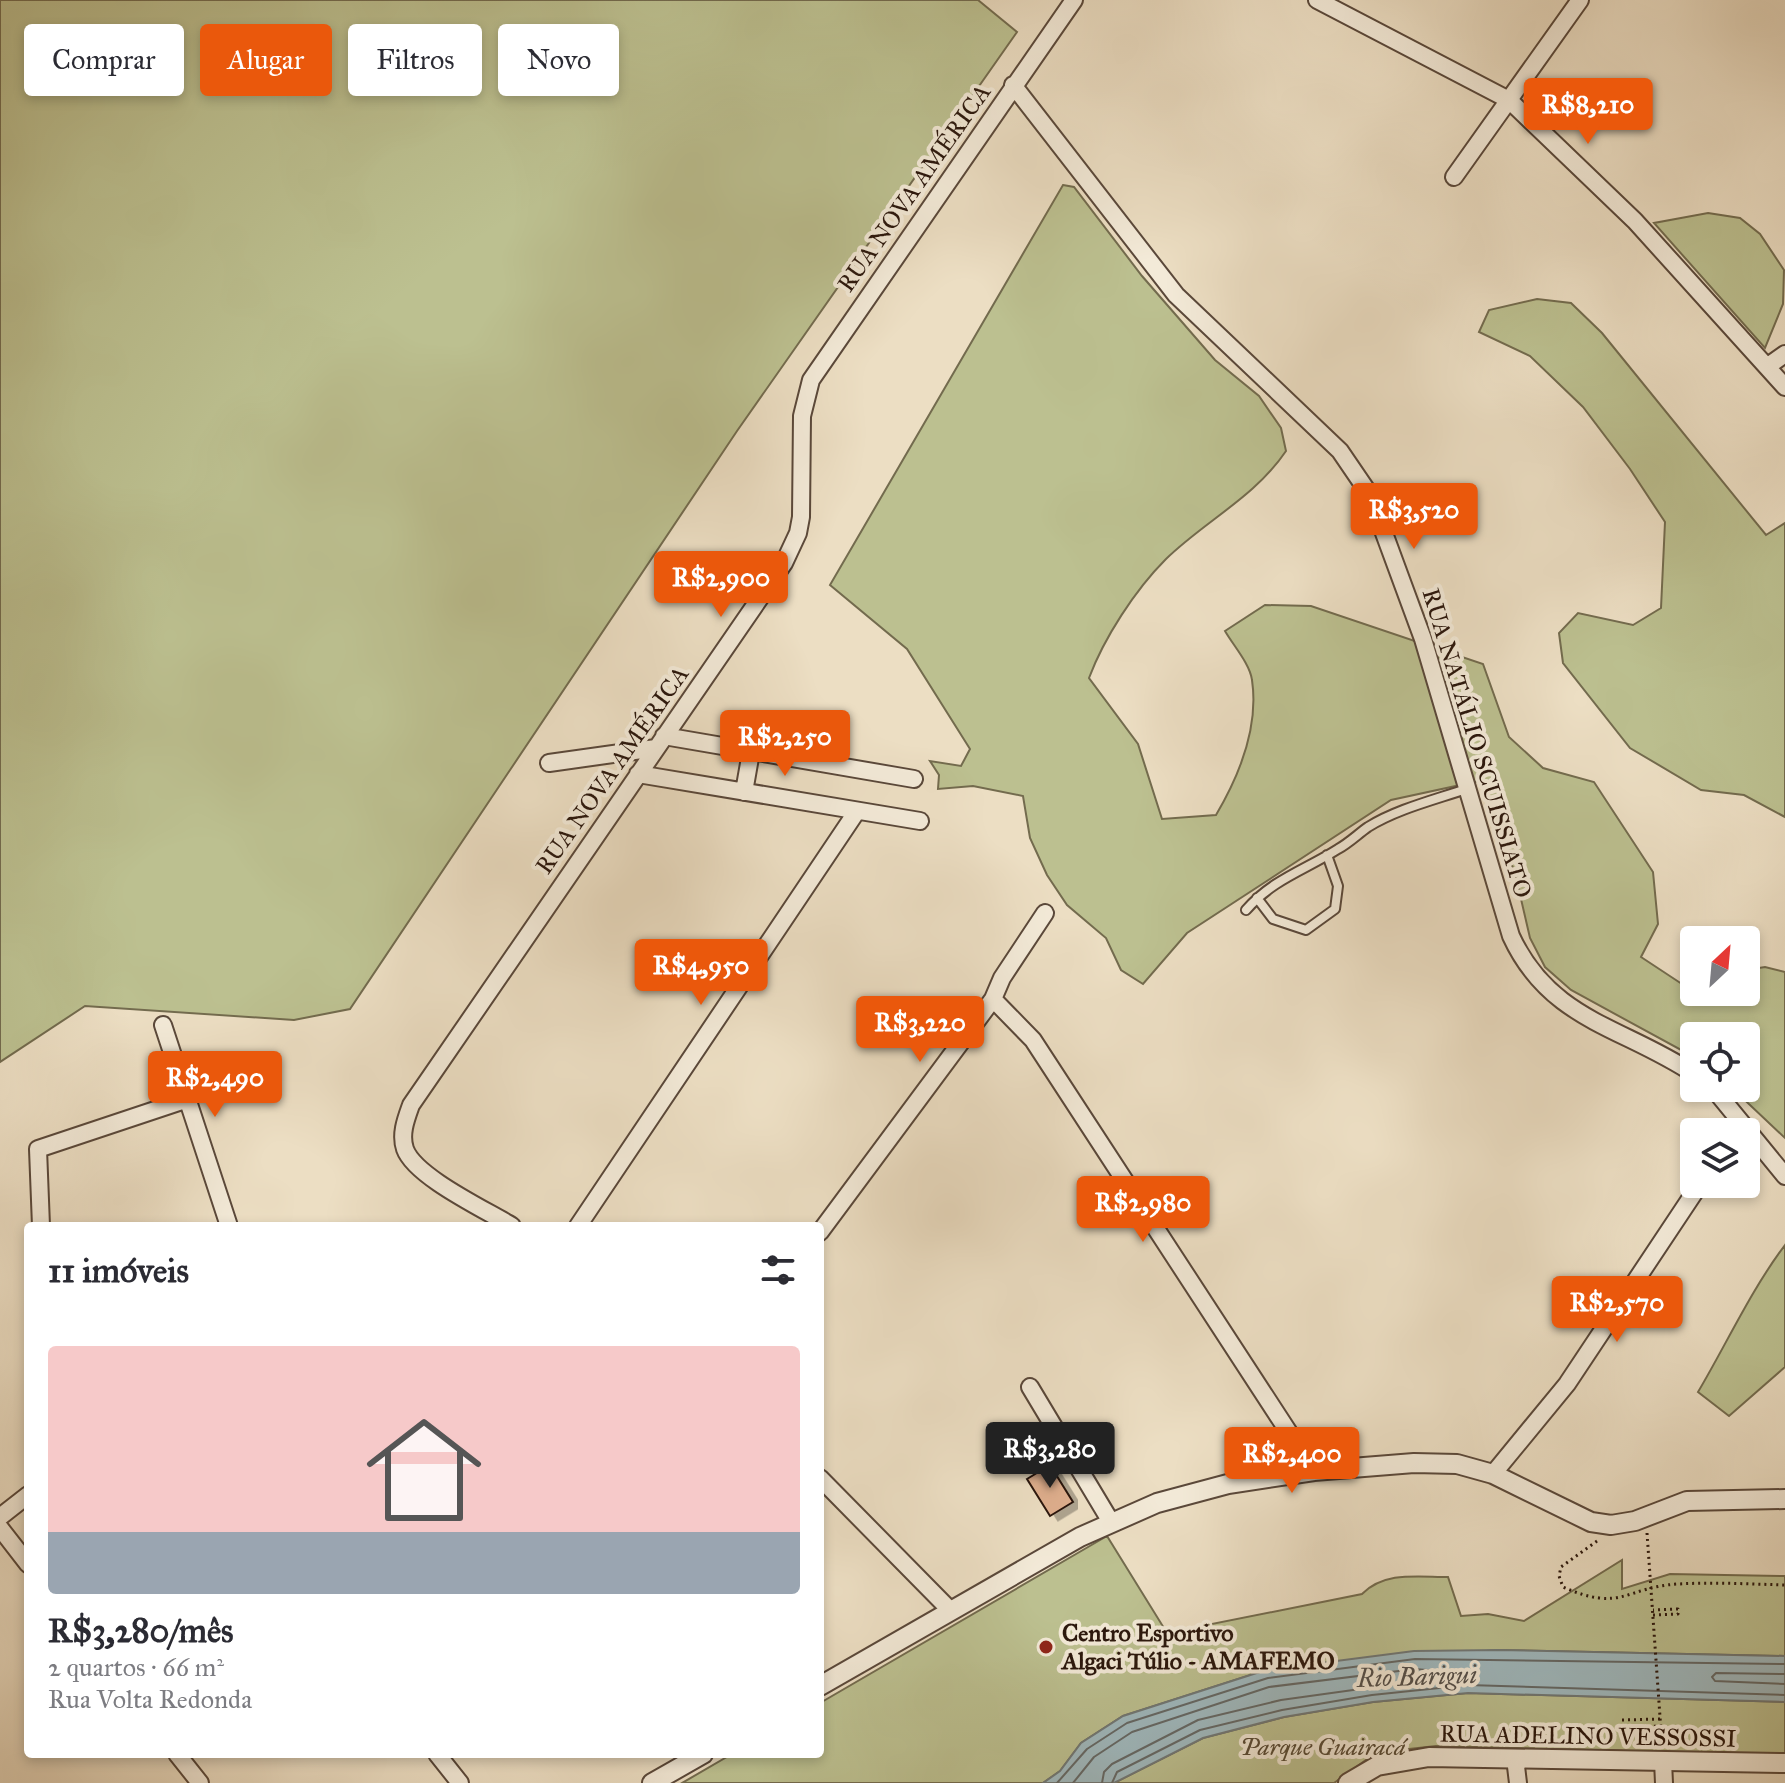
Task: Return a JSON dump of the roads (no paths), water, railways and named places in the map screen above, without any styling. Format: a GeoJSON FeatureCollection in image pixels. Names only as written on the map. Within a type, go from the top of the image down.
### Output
{"type":"FeatureCollection","features":[{"type":"Feature","properties":{"kind":"street","name":"RUA NOVA AMÉRICA"},"geometry":{"type":"LineString","coordinates":[[506,1222],[420,1168],[405,1151],[406,1120],[419,1092],[784,563],[795,540],[802,498],[802,416],[811,380],[1074,0]]}},
{"type":"Feature","properties":{"kind":"street"},"geometry":{"type":"LineString","coordinates":[[1454,177],[1580,0]]}},
{"type":"Feature","properties":{"kind":"street"},"geometry":{"type":"LineString","coordinates":[[1324,2],[1509,100],[1635,221],[1785,387]]}},
{"type":"Feature","properties":{"kind":"street","name":"RUA NATÁLIO SCUISSIATO"},"geometry":{"type":"LineString","coordinates":[[1013,85],[1176,295],[1322,433],[1357,473],[1382,521],[1419,626],[1511,936],[1529,971],[1554,997],[1680,1066]]}},
{"type":"Feature","properties":{"kind":"street"},"geometry":{"type":"LineString","coordinates":[[1768,366],[1785,354]]}},
{"type":"Feature","properties":{"kind":"street"},"geometry":{"type":"LineString","coordinates":[[549,763],[660,742],[751,752],[914,779]]}},
{"type":"Feature","properties":{"kind":"street"},"geometry":{"type":"LineString","coordinates":[[744,792],[751,752]]}},
{"type":"Feature","properties":{"kind":"street"},"geometry":{"type":"LineString","coordinates":[[638,774],[920,821]]}},
{"type":"Feature","properties":{"kind":"street"},"geometry":{"type":"LineString","coordinates":[[581,1222],[857,811]]}},
{"type":"Feature","properties":{"kind":"street"},"geometry":{"type":"LineString","coordinates":[[824,1227],[993,999],[1002,978],[1045,913]]}},
{"type":"Feature","properties":{"kind":"street"},"geometry":{"type":"LineString","coordinates":[[993,999],[1033,1040],[1314,1471]]}},
{"type":"Feature","properties":{"kind":"street"},"geometry":{"type":"LineString","coordinates":[[163,1025],[228,1222]]}},
{"type":"Feature","properties":{"kind":"street"},"geometry":{"type":"LineString","coordinates":[[41,1222],[38,1149],[188,1099]]}},
{"type":"Feature","properties":{"kind":"street"},"geometry":{"type":"LineString","coordinates":[[1760,1149],[1785,1176]]}},
{"type":"Feature","properties":{"kind":"street"},"geometry":{"type":"LineString","coordinates":[[1493,1474],[1567,1384],[1691,1198]]}},
{"type":"Feature","properties":{"kind":"street"},"geometry":{"type":"LineString","coordinates":[[1030,1387],[1111,1522]]}},
{"type":"Feature","properties":{"kind":"street"},"geometry":{"type":"LineString","coordinates":[[824,1684],[1111,1522],[1190,1493],[1314,1471],[1443,1462],[1493,1474],[1591,1522],[1624,1524],[1687,1501],[1785,1499]]}},
{"type":"Feature","properties":{"kind":"street"},"geometry":{"type":"LineString","coordinates":[[824,1482],[950,1610]]}},
{"type":"Feature","properties":{"kind":"street"},"geometry":{"type":"LineString","coordinates":[[0,1517],[24,1498]]}},
{"type":"Feature","properties":{"kind":"street"},"geometry":{"type":"LineString","coordinates":[[0,1528],[24,1559]]}},
{"type":"Feature","properties":{"kind":"street"},"geometry":{"type":"LineString","coordinates":[[180,1758],[200,1783]]}},
{"type":"Feature","properties":{"kind":"street"},"geometry":{"type":"LineString","coordinates":[[440,1758],[460,1783]]}},
{"type":"Feature","properties":{"kind":"street"},"geometry":{"type":"LineString","coordinates":[[652,1783],[695,1758]]}},
{"type":"Feature","properties":{"kind":"street","name":"RUA ADELINO VESSOSSI"},"geometry":{"type":"LineString","coordinates":[[1348,1783],[1377,1766],[1411,1758],[1785,1763]]}},
{"type":"Feature","properties":{"kind":"street"},"geometry":{"type":"LineString","coordinates":[[1515,1758],[1518,1783]]}},
{"type":"Feature","properties":{"kind":"street"},"geometry":{"type":"LineString","coordinates":[[1663,1761],[1664,1783]]}},
{"type":"Feature","properties":{"kind":"lane"},"geometry":{"type":"LineString","coordinates":[[1246,910],[1257,898],[1298,868],[1327,855],[1369,826],[1466,789]]}},
{"type":"Feature","properties":{"kind":"lane"},"geometry":{"type":"LineString","coordinates":[[1257,898],[1273,919],[1306,930],[1335,909],[1338,886],[1327,855]]}},
{"type":"Feature","properties":{"kind":"water","name":"Rio Barigui"},"geometry":{"type":"Polygon","coordinates":[[[1414,1651],[1785,1656],[1785,1702],[1468,1693],[1373,1702],[1284,1717],[1203,1738],[1114,1783],[1043,1783],[1060,1771],[1081,1743],[1123,1716],[1266,1670],[1414,1651]]]}},
{"type":"Feature","properties":{"kind":"place","name":"Centro Esportivo Algaci Túlio - AMAFEMO"},"geometry":{"type":"Point","coordinates":[1046,1647]}},
{"type":"Feature","properties":{"kind":"park label","name":"Parque Guairacá"},"geometry":{"type":"Point","coordinates":[1323,1747]}}]}
